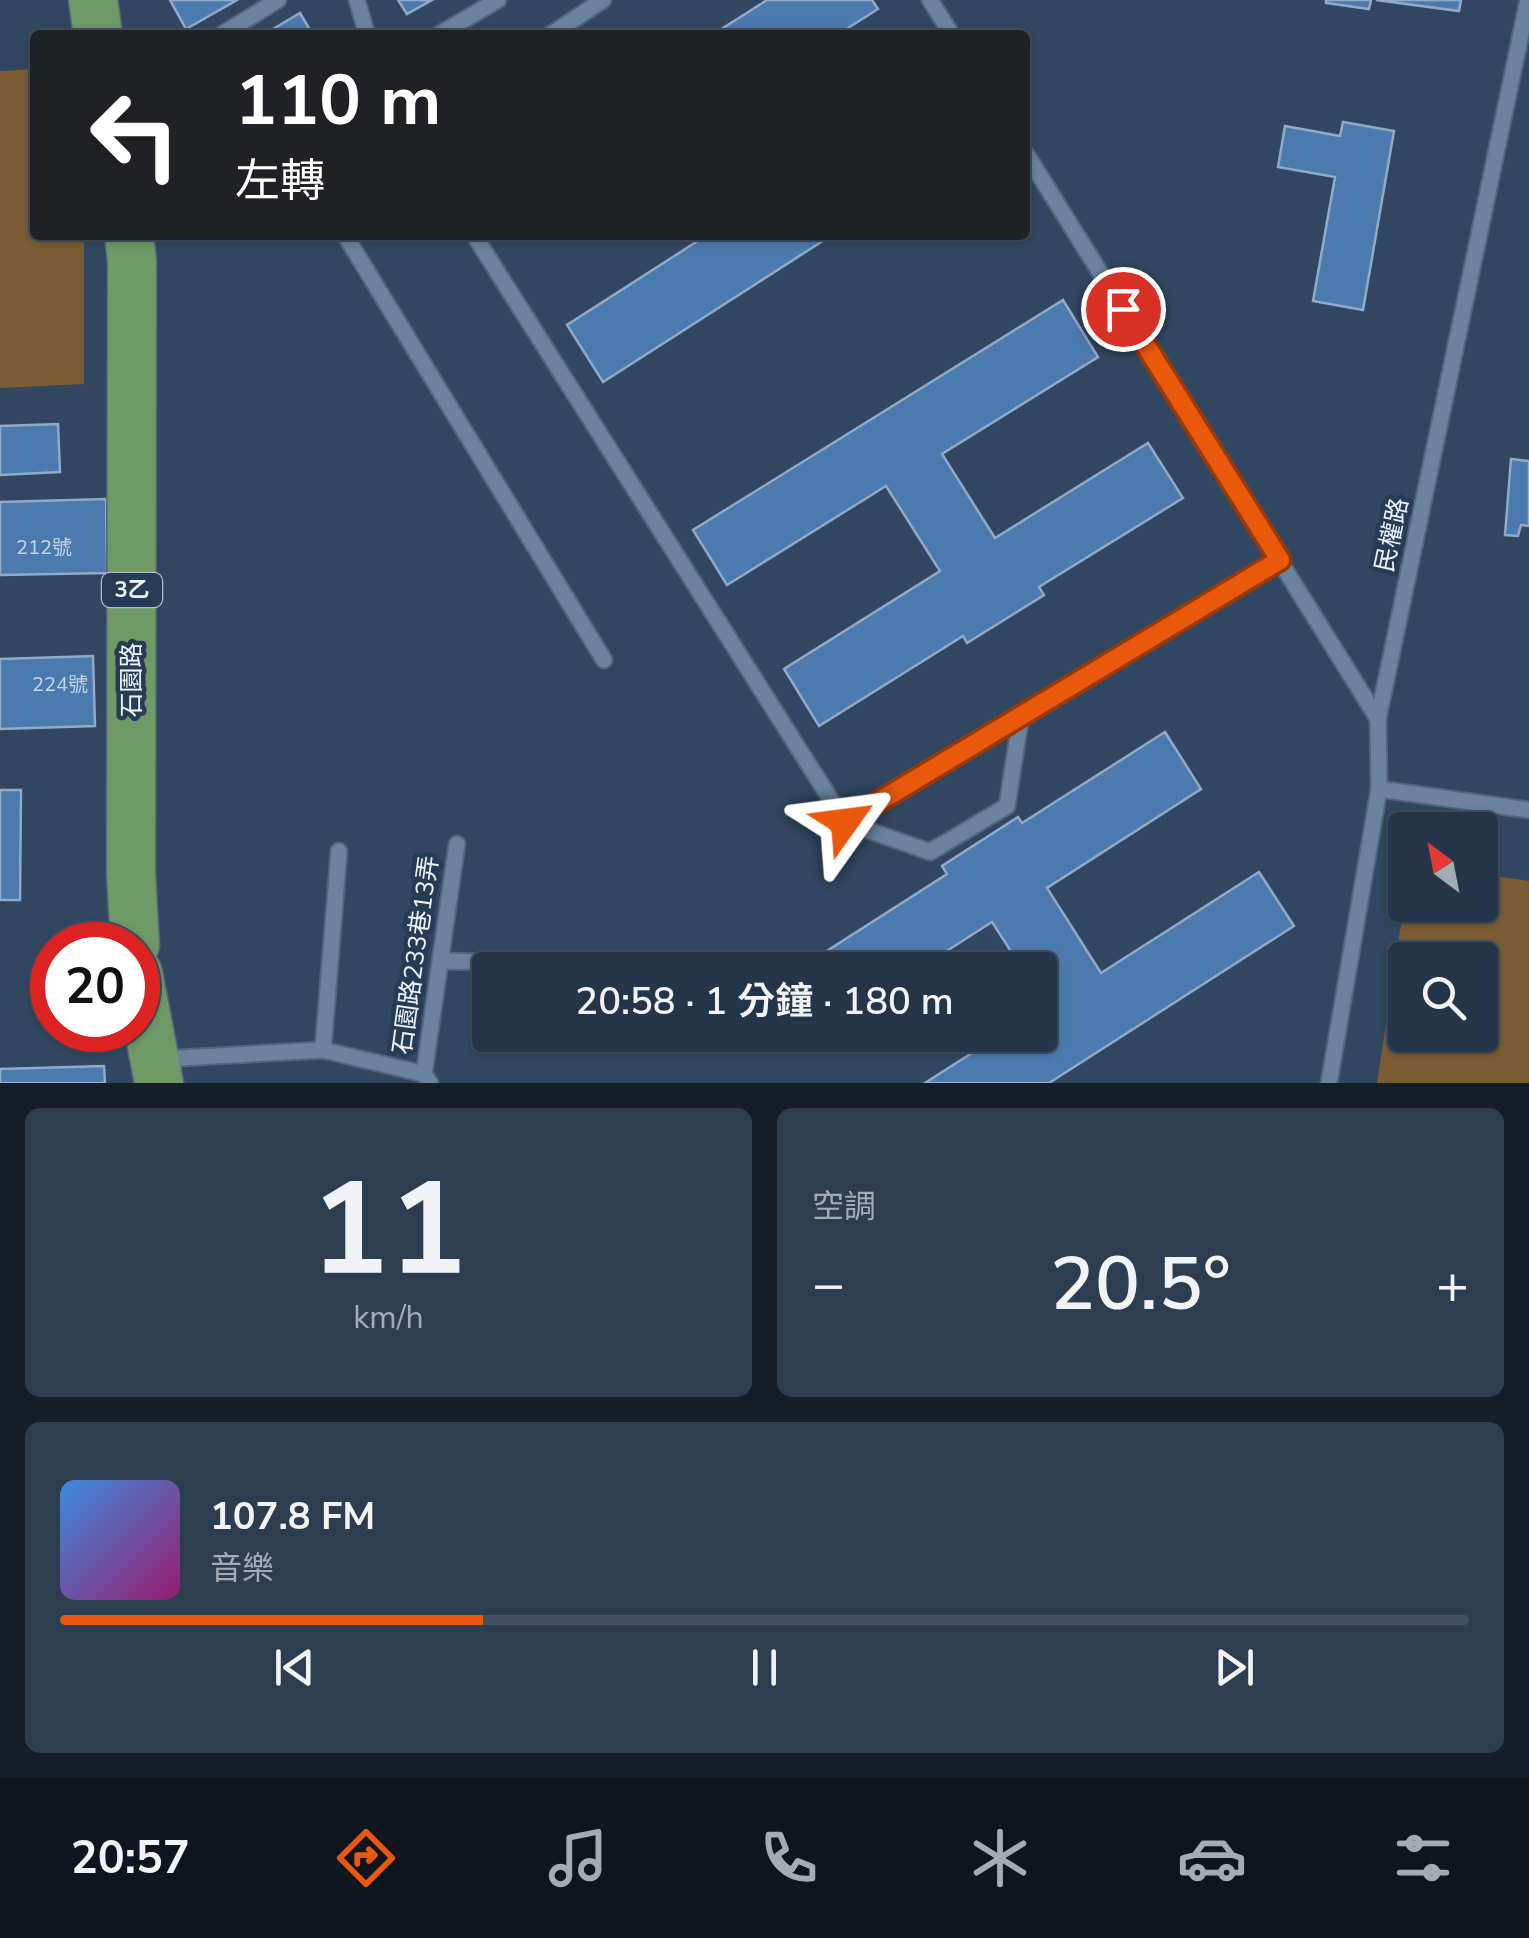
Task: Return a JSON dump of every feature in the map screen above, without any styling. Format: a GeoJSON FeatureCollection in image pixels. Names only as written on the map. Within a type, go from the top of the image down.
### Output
{"type":"FeatureCollection","features":[{"type":"Feature","properties":{"kind":"main road"},"geometry":{"type":"LineString","coordinates":[[93,0],[97,30]]}},
{"type":"Feature","properties":{"kind":"main road","name":"石園路"},"geometry":{"type":"LineString","coordinates":[[129,240],[132,261],[134,922]]}},
{"type":"Feature","properties":{"kind":"lane"},"geometry":{"type":"LineString","coordinates":[[229,30],[278,0]]}},
{"type":"Feature","properties":{"kind":"lane"},"geometry":{"type":"LineString","coordinates":[[357,0],[366,30]]}},
{"type":"Feature","properties":{"kind":"lane"},"geometry":{"type":"LineString","coordinates":[[447,30],[498,0]]}},
{"type":"Feature","properties":{"kind":"lane"},"geometry":{"type":"LineString","coordinates":[[558,30],[603,0]]}},
{"type":"Feature","properties":{"kind":"lane"},"geometry":{"type":"LineString","coordinates":[[930,0],[949,30]]}},
{"type":"Feature","properties":{"kind":"lane","name":"民權路"},"geometry":{"type":"LineString","coordinates":[[1329,1083],[1379,789],[1378,718],[1526,38],[1528,0]]}},
{"type":"Feature","properties":{"kind":"lane"},"geometry":{"type":"LineString","coordinates":[[1030,160],[1378,718]]}},
{"type":"Feature","properties":{"kind":"lane"},"geometry":{"type":"LineString","coordinates":[[347,240],[604,660]]}},
{"type":"Feature","properties":{"kind":"lane"},"geometry":{"type":"LineString","coordinates":[[477,240],[845,822],[930,852],[1007,806],[1022,716]]}},
{"type":"Feature","properties":{"kind":"lane"},"geometry":{"type":"LineString","coordinates":[[845,822],[1280,560]]}},
{"type":"Feature","properties":{"kind":"lane"},"geometry":{"type":"LineString","coordinates":[[1379,789],[1529,810]]}},
{"type":"Feature","properties":{"kind":"lane","name":"石園路233巷13弄"},"geometry":{"type":"LineString","coordinates":[[427,1078],[457,844]]}},
{"type":"Feature","properties":{"kind":"lane"},"geometry":{"type":"LineString","coordinates":[[324,1050],[339,851]]}},
{"type":"Feature","properties":{"kind":"lane"},"geometry":{"type":"LineString","coordinates":[[441,960],[472,961]]}},
{"type":"Feature","properties":{"kind":"lane"},"geometry":{"type":"LineString","coordinates":[[157,1071],[324,1050],[427,1078]]}},
{"type":"Feature","properties":{"kind":"shaded area"},"geometry":{"type":"Polygon","coordinates":[[[30,69],[30,240],[84,240],[84,384],[0,388],[0,71],[30,69]]]}},
{"type":"Feature","properties":{"kind":"shaded area"},"geometry":{"type":"Polygon","coordinates":[[[1498,877],[1529,881],[1529,1083],[1377,1083],[1388,1010],[1388,1052],[1498,1052],[1498,942],[1398,942],[1401,922],[1498,922],[1498,877]]]}},
{"type":"Feature","properties":{"kind":"building"},"geometry":{"type":"Polygon","coordinates":[[[170,0],[237,0],[186,29],[170,0]]]}},
{"type":"Feature","properties":{"kind":"building"},"geometry":{"type":"Polygon","coordinates":[[[398,0],[432,0],[407,14],[398,0]]]}},
{"type":"Feature","properties":{"kind":"building"},"geometry":{"type":"Polygon","coordinates":[[[767,0],[872,0],[878,9],[845,30],[720,30],[767,0]]]}},
{"type":"Feature","properties":{"kind":"building"},"geometry":{"type":"Polygon","coordinates":[[[1326,0],[1371,0],[1369,9],[1326,0]]]}},
{"type":"Feature","properties":{"kind":"building"},"geometry":{"type":"Polygon","coordinates":[[[1376,0],[1461,0],[1459,11],[1376,0]]]}},
{"type":"Feature","properties":{"kind":"building"},"geometry":{"type":"Polygon","coordinates":[[[300,13],[310,30],[271,30],[300,13]]]}},
{"type":"Feature","properties":{"kind":"building"},"geometry":{"type":"Polygon","coordinates":[[[1343,122],[1394,131],[1363,310],[1313,301],[1335,177],[1278,167],[1285,126],[1340,136],[1343,122]]]}},
{"type":"Feature","properties":{"kind":"building"},"geometry":{"type":"Polygon","coordinates":[[[699,240],[824,240],[603,382],[567,325],[699,240]]]}},
{"type":"Feature","properties":{"kind":"building"},"geometry":{"type":"Polygon","coordinates":[[[1063,300],[1098,357],[942,454],[995,538],[1148,443],[1183,498],[1039,587],[1044,595],[967,643],[963,636],[819,726],[784,669],[940,571],[886,486],[727,585],[693,530],[1063,300]]]}},
{"type":"Feature","properties":{"kind":"building"},"geometry":{"type":"Polygon","coordinates":[[[58,424],[60,472],[0,475],[0,426],[58,424]]]}},
{"type":"Feature","properties":{"kind":"building"},"geometry":{"type":"Polygon","coordinates":[[[1511,459],[1529,461],[1529,526],[1521,525],[1518,536],[1505,535],[1511,459]]]}},
{"type":"Feature","properties":{"kind":"building"},"geometry":{"type":"Polygon","coordinates":[[[106,499],[107,573],[0,575],[0,502],[106,499]]]}},
{"type":"Feature","properties":{"kind":"building"},"geometry":{"type":"Polygon","coordinates":[[[93,656],[95,726],[0,729],[0,659],[93,656]]]}},
{"type":"Feature","properties":{"kind":"building"},"geometry":{"type":"Polygon","coordinates":[[[1165,732],[1201,789],[1047,888],[1101,973],[1259,872],[1294,926],[1049,1083],[925,1083],[973,1052],[1057,1052],[1057,952],[1011,952],[992,922],[945,952],[825,952],[947,874],[942,866],[1018,817],[1022,823],[1165,732]]]}},
{"type":"Feature","properties":{"kind":"building"},"geometry":{"type":"Polygon","coordinates":[[[0,790],[21,790],[20,900],[0,900],[0,790]]]}},
{"type":"Feature","properties":{"kind":"building"},"geometry":{"type":"Polygon","coordinates":[[[104,1066],[105,1083],[0,1083],[0,1069],[104,1066]]]}},
{"type":"Feature","properties":{"kind":"route"},"geometry":{"type":"LineString","coordinates":[[845,822],[1280,560],[1123,309]]}}]}
